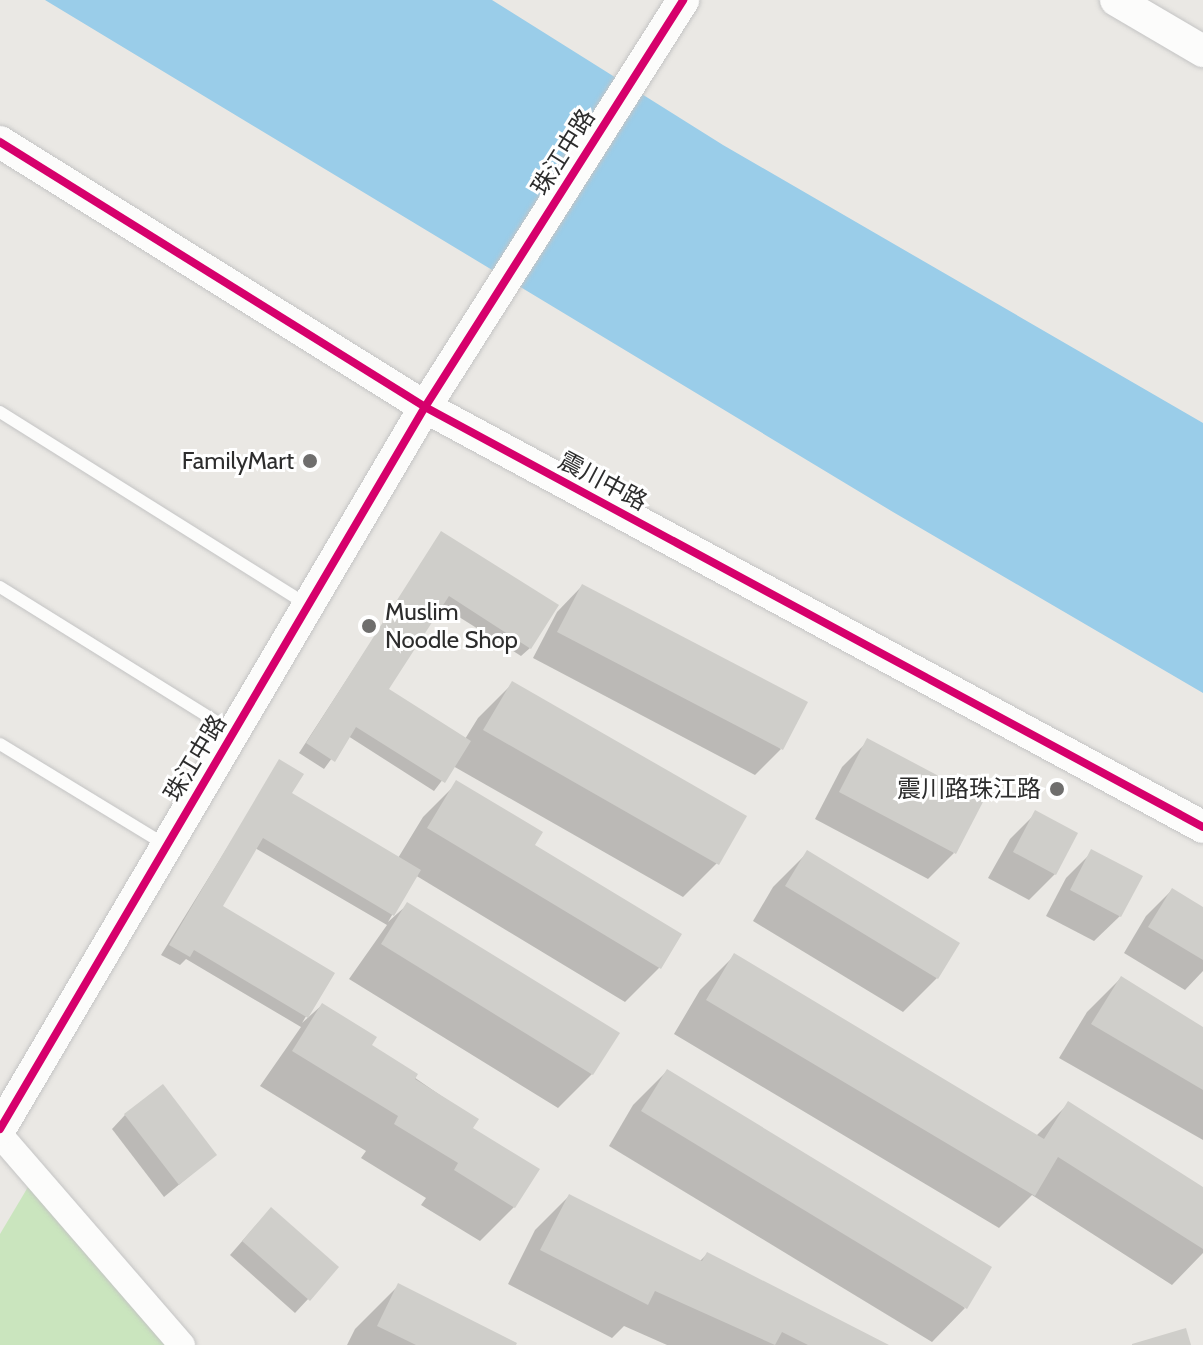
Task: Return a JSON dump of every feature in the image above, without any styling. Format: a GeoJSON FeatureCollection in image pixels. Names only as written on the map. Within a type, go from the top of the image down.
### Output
{"type":"FeatureCollection","features":[{"type":"Feature","properties":{"kind":"street","name":"珠江中路"},"geometry":{"type":"LineString","coordinates":[[0,1129],[425,407],[683,0]]}},
{"type":"Feature","properties":{"kind":"street"},"geometry":{"type":"LineString","coordinates":[[1116,0],[1203,51]]}},
{"type":"Feature","properties":{"kind":"street","name":"震川中路"},"geometry":{"type":"LineString","coordinates":[[0,142],[425,407],[1203,827]]}},
{"type":"Feature","properties":{"kind":"street"},"geometry":{"type":"LineString","coordinates":[[0,1135],[182,1345]]}},
{"type":"Feature","properties":{"kind":"lane"},"geometry":{"type":"LineString","coordinates":[[0,412],[308,605]]}},
{"type":"Feature","properties":{"kind":"lane"},"geometry":{"type":"LineString","coordinates":[[0,587],[233,733]]}},
{"type":"Feature","properties":{"kind":"lane"},"geometry":{"type":"LineString","coordinates":[[0,744],[167,846]]}},
{"type":"Feature","properties":{"kind":"green space"},"geometry":{"type":"Polygon","coordinates":[[[28,1187],[166,1345],[0,1345],[0,1234],[28,1187]]]}},
{"type":"Feature","properties":{"kind":"water"},"geometry":{"type":"Polygon","coordinates":[[[45,0],[492,0],[723,145],[1203,423],[1203,693],[893,512],[45,0]]]}},
{"type":"Feature","properties":{"kind":"building"},"geometry":{"type":"Polygon","coordinates":[[[441,531],[559,605],[531,649],[449,596],[389,689],[471,741],[445,783],[356,727],[335,762],[306,743],[441,531]]]}},
{"type":"Feature","properties":{"kind":"building"},"geometry":{"type":"Polygon","coordinates":[[[582,584],[808,702],[783,750],[557,632],[582,584]]]}},
{"type":"Feature","properties":{"kind":"building"},"geometry":{"type":"Polygon","coordinates":[[[512,681],[747,816],[719,865],[483,730],[512,681]]]}},
{"type":"Feature","properties":{"kind":"building"},"geometry":{"type":"Polygon","coordinates":[[[867,738],[984,800],[956,854],[839,792],[867,738]]]}},
{"type":"Feature","properties":{"kind":"building"},"geometry":{"type":"Polygon","coordinates":[[[279,759],[304,774],[292,793],[421,870],[394,916],[263,838],[223,906],[335,973],[308,1018],[194,950],[190,957],[169,945],[279,759]]]}},
{"type":"Feature","properties":{"kind":"building"},"geometry":{"type":"Polygon","coordinates":[[[456,780],[543,832],[535,845],[682,934],[661,969],[427,828],[456,780]]]}},
{"type":"Feature","properties":{"kind":"building"},"geometry":{"type":"Polygon","coordinates":[[[1035,810],[1078,833],[1056,875],[1013,852],[1035,810]]]}},
{"type":"Feature","properties":{"kind":"building"},"geometry":{"type":"Polygon","coordinates":[[[1091,849],[1143,876],[1121,917],[1070,890],[1091,849]]]}},
{"type":"Feature","properties":{"kind":"building"},"geometry":{"type":"Polygon","coordinates":[[[807,850],[960,943],[938,979],[785,886],[807,850]]]}},
{"type":"Feature","properties":{"kind":"building"},"geometry":{"type":"Polygon","coordinates":[[[1172,888],[1203,907],[1203,960],[1148,927],[1172,888]]]}},
{"type":"Feature","properties":{"kind":"building"},"geometry":{"type":"Polygon","coordinates":[[[407,902],[620,1033],[593,1075],[381,944],[407,902]]]}},
{"type":"Feature","properties":{"kind":"building"},"geometry":{"type":"Polygon","coordinates":[[[734,953],[1044,1139],[1068,1101],[1203,1187],[1203,1249],[1058,1157],[1035,1196],[706,1000],[734,953]]]}},
{"type":"Feature","properties":{"kind":"building"},"geometry":{"type":"Polygon","coordinates":[[[1121,976],[1203,1027],[1203,1090],[1091,1024],[1121,976]]]}},
{"type":"Feature","properties":{"kind":"building"},"geometry":{"type":"Polygon","coordinates":[[[322,1003],[377,1037],[372,1045],[418,1074],[415,1079],[479,1119],[473,1128],[540,1169],[515,1208],[454,1170],[458,1163],[394,1124],[398,1116],[292,1051],[322,1003]]]}},
{"type":"Feature","properties":{"kind":"building"},"geometry":{"type":"Polygon","coordinates":[[[667,1069],[992,1267],[967,1309],[641,1111],[667,1069]]]}},
{"type":"Feature","properties":{"kind":"building"},"geometry":{"type":"Polygon","coordinates":[[[163,1084],[217,1155],[179,1185],[124,1114],[163,1084]]]}},
{"type":"Feature","properties":{"kind":"building"},"geometry":{"type":"Polygon","coordinates":[[[569,1194],[702,1261],[707,1252],[889,1345],[808,1345],[782,1332],[775,1345],[655,1291],[648,1305],[540,1250],[569,1194]]]}},
{"type":"Feature","properties":{"kind":"building"},"geometry":{"type":"Polygon","coordinates":[[[271,1207],[339,1267],[310,1301],[242,1241],[271,1207]]]}},
{"type":"Feature","properties":{"kind":"building"},"geometry":{"type":"Polygon","coordinates":[[[398,1283],[516,1345],[416,1345],[377,1326],[398,1283]]]}},
{"type":"Feature","properties":{"kind":"building"},"geometry":{"type":"Polygon","coordinates":[[[1186,1328],[1191,1345],[1132,1345],[1132,1344],[1186,1328]]]}},
{"type":"Feature","properties":{"kind":"cycle path"},"geometry":{"type":"LineString","coordinates":[[0,1129],[425,407],[683,0]]}},
{"type":"Feature","properties":{"kind":"cycle path"},"geometry":{"type":"LineString","coordinates":[[0,142],[425,407],[1203,827]]}},
{"type":"Feature","properties":{"kind":"place","name":"FamilyMart"},"geometry":{"type":"Point","coordinates":[310,461]}},
{"type":"Feature","properties":{"kind":"place","name":"Muslim Noodle Shop"},"geometry":{"type":"Point","coordinates":[369,626]}},
{"type":"Feature","properties":{"kind":"place","name":"震川路珠江路"},"geometry":{"type":"Point","coordinates":[1057,789]}}]}
